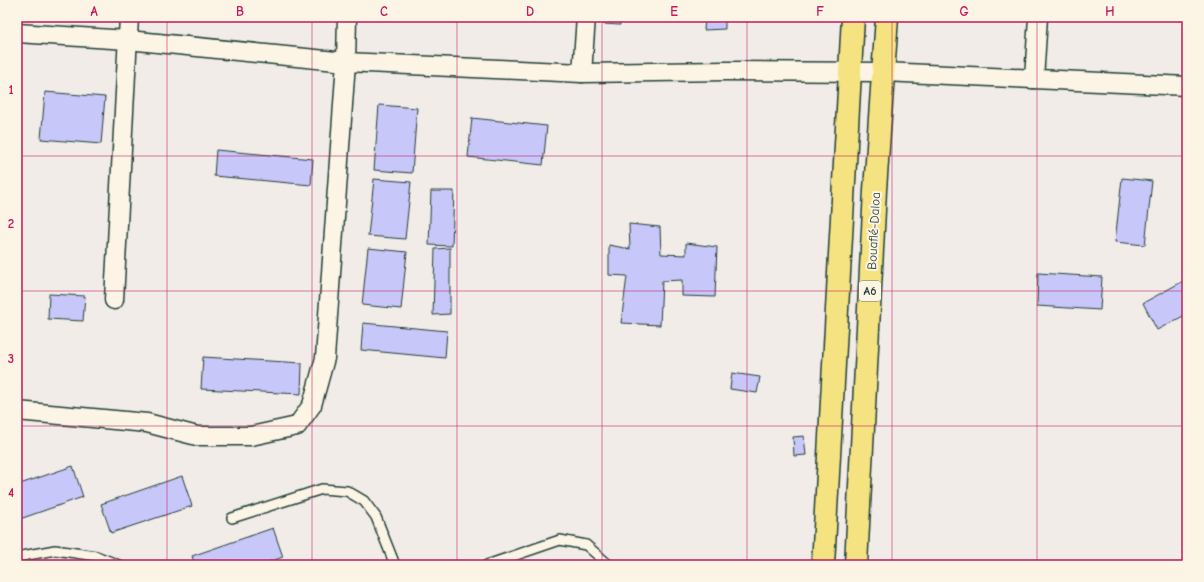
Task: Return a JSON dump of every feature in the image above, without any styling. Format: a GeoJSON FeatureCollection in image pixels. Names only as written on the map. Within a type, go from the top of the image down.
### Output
{"type":"FeatureCollection","features":[{"type":"Feature","properties":{"kind":"highway"},"geometry":{"type":"LineString","coordinates":[[823,565],[853,17]]}},
{"type":"Feature","properties":{"kind":"highway","name":"Bouaflé-Daloa"},"geometry":{"type":"LineString","coordinates":[[856,565],[875,190],[887,17]]}},
{"type":"Feature","properties":{"kind":"street"},"geometry":{"type":"LineString","coordinates":[[114,300],[129,17]]}},
{"type":"Feature","properties":{"kind":"street"},"geometry":{"type":"LineString","coordinates":[[17,411],[147,423],[198,436],[252,436],[297,426],[312,405],[326,358],[346,62],[347,17]]}},
{"type":"Feature","properties":{"kind":"street"},"geometry":{"type":"LineString","coordinates":[[582,73],[586,17]]}},
{"type":"Feature","properties":{"kind":"street"},"geometry":{"type":"LineString","coordinates":[[1034,78],[1038,17]]}},
{"type":"Feature","properties":{"kind":"street"},"geometry":{"type":"LineString","coordinates":[[17,33],[128,40],[346,62],[582,73],[884,72],[1187,86]]}},
{"type":"Feature","properties":{"kind":"lane"},"geometry":{"type":"LineString","coordinates":[[232,518],[322,489],[347,490],[364,500],[376,517],[395,565]]}},
{"type":"Feature","properties":{"kind":"lane"},"geometry":{"type":"LineString","coordinates":[[487,565],[560,540],[586,545],[609,565]]}},
{"type":"Feature","properties":{"kind":"lane"},"geometry":{"type":"LineString","coordinates":[[17,556],[55,550],[96,556],[119,565]]}},
{"type":"Feature","properties":{"kind":"building"},"geometry":{"type":"Polygon","coordinates":[[[604,17],[620,17],[620,25],[603,24],[604,17]]]}},
{"type":"Feature","properties":{"kind":"building"},"geometry":{"type":"Polygon","coordinates":[[[705,17],[725,17],[725,29],[704,30],[705,17]]]}},
{"type":"Feature","properties":{"kind":"building"},"geometry":{"type":"Polygon","coordinates":[[[45,92],[105,97],[101,144],[41,139],[45,92]]]}},
{"type":"Feature","properties":{"kind":"building"},"geometry":{"type":"Polygon","coordinates":[[[379,105],[417,108],[412,173],[374,170],[379,105]]]}},
{"type":"Feature","properties":{"kind":"building"},"geometry":{"type":"Polygon","coordinates":[[[472,118],[547,126],[543,165],[468,157],[472,118]]]}},
{"type":"Feature","properties":{"kind":"building"},"geometry":{"type":"Polygon","coordinates":[[[216,150],[313,159],[311,185],[214,176],[216,150]]]}},
{"type":"Feature","properties":{"kind":"building"},"geometry":{"type":"Polygon","coordinates":[[[1122,178],[1152,181],[1145,245],[1115,242],[1122,178]]]}},
{"type":"Feature","properties":{"kind":"building"},"geometry":{"type":"Polygon","coordinates":[[[374,179],[411,182],[405,239],[368,236],[374,179]]]}},
{"type":"Feature","properties":{"kind":"building"},"geometry":{"type":"Polygon","coordinates":[[[431,191],[454,191],[452,246],[429,245],[431,191]]]}},
{"type":"Feature","properties":{"kind":"building"},"geometry":{"type":"Polygon","coordinates":[[[629,224],[660,227],[661,254],[686,255],[686,243],[717,247],[715,297],[682,296],[682,280],[662,281],[660,325],[621,323],[627,276],[609,275],[609,245],[630,249],[629,224]]]}},
{"type":"Feature","properties":{"kind":"building"},"geometry":{"type":"Polygon","coordinates":[[[368,248],[407,252],[401,309],[362,305],[368,248]]]}},
{"type":"Feature","properties":{"kind":"building"},"geometry":{"type":"Polygon","coordinates":[[[450,248],[450,314],[433,315],[435,249],[450,248]]]}},
{"type":"Feature","properties":{"kind":"building"},"geometry":{"type":"Polygon","coordinates":[[[1038,273],[1102,277],[1100,310],[1037,306],[1038,273]]]}},
{"type":"Feature","properties":{"kind":"building"},"geometry":{"type":"Polygon","coordinates":[[[1187,279],[1187,314],[1157,330],[1143,303],[1187,279]]]}},
{"type":"Feature","properties":{"kind":"building"},"geometry":{"type":"Polygon","coordinates":[[[49,294],[85,296],[83,321],[48,319],[49,294]]]}},
{"type":"Feature","properties":{"kind":"building"},"geometry":{"type":"Polygon","coordinates":[[[363,323],[447,331],[445,358],[361,350],[363,323]]]}},
{"type":"Feature","properties":{"kind":"building"},"geometry":{"type":"Polygon","coordinates":[[[203,357],[302,363],[301,394],[201,389],[203,357]]]}},
{"type":"Feature","properties":{"kind":"building"},"geometry":{"type":"Polygon","coordinates":[[[732,373],[760,377],[757,393],[730,389],[732,373]]]}},
{"type":"Feature","properties":{"kind":"building"},"geometry":{"type":"Polygon","coordinates":[[[804,436],[806,455],[794,456],[793,437],[804,436]]]}},
{"type":"Feature","properties":{"kind":"building"},"geometry":{"type":"Polygon","coordinates":[[[73,466],[83,497],[17,520],[17,485],[73,466]]]}},
{"type":"Feature","properties":{"kind":"building"},"geometry":{"type":"Polygon","coordinates":[[[182,476],[192,506],[111,533],[101,504],[182,476]]]}},
{"type":"Feature","properties":{"kind":"building"},"geometry":{"type":"Polygon","coordinates":[[[273,528],[283,557],[260,565],[195,565],[192,556],[273,528]]]}}]}
